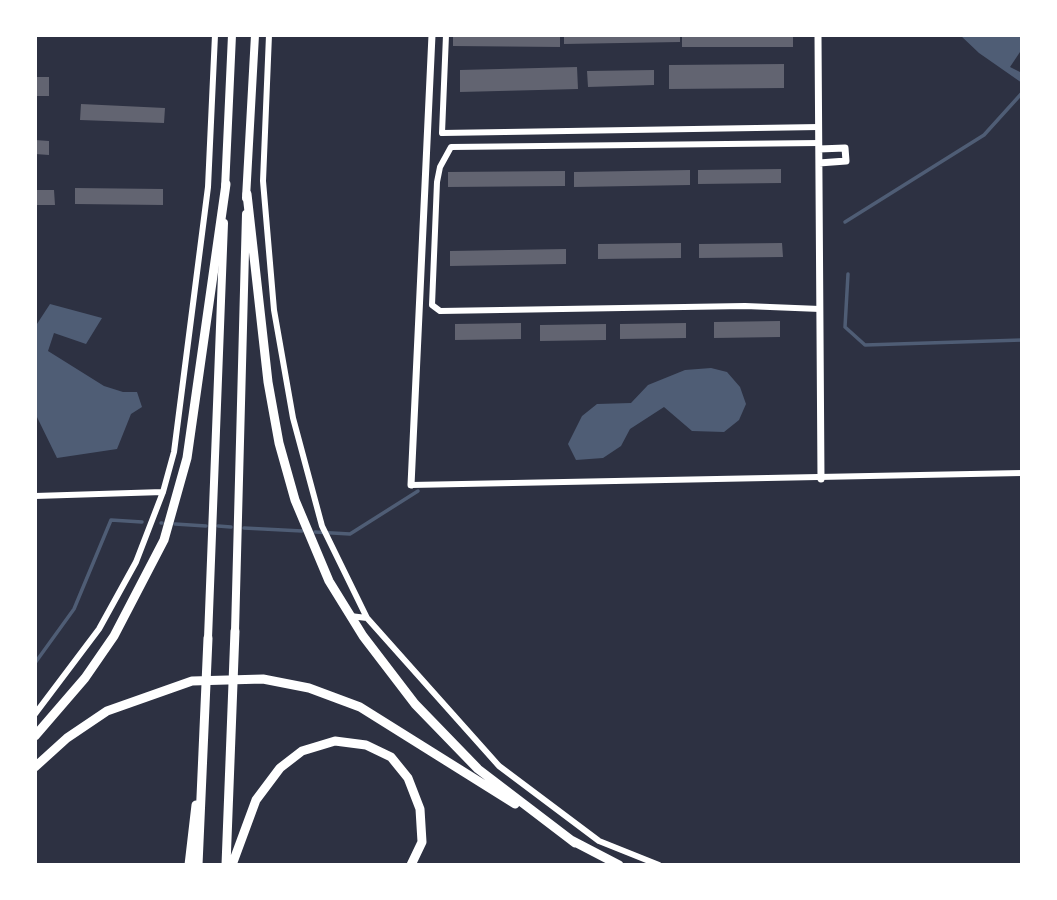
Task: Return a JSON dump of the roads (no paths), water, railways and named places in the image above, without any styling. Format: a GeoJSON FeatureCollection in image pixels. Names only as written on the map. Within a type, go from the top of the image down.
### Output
{"type":"FeatureCollection","features":[{"type":"Feature","properties":{"kind":"main road"},"geometry":{"type":"LineString","coordinates":[[198,865],[232,35]]}},
{"type":"Feature","properties":{"kind":"main road"},"geometry":{"type":"LineString","coordinates":[[226,865],[247,194],[255,35]]}},
{"type":"Feature","properties":{"kind":"main road"},"geometry":{"type":"LineString","coordinates":[[35,736],[85,678],[114,636],[164,540],[187,458],[194,419],[226,184]]}},
{"type":"Feature","properties":{"kind":"main road"},"geometry":{"type":"LineString","coordinates":[[247,194],[268,382],[279,443],[295,499],[329,581],[350,616],[415,704],[478,769],[575,842]]}},
{"type":"Feature","properties":{"kind":"main road"},"geometry":{"type":"LineString","coordinates":[[35,767],[67,738],[107,710],[192,681],[263,679],[309,688],[360,707],[575,842],[620,865]]}},
{"type":"Feature","properties":{"kind":"main road"},"geometry":{"type":"LineString","coordinates":[[189,865],[205,730]]}},
{"type":"Feature","properties":{"kind":"main road"},"geometry":{"type":"LineString","coordinates":[[232,865],[256,800],[280,768],[302,751],[335,741],[366,745],[391,757],[408,778],[416,792],[422,842],[411,865]]}},
{"type":"Feature","properties":{"kind":"street"},"geometry":{"type":"LineString","coordinates":[[35,714],[99,629],[136,562],[163,492],[174,452],[208,187],[215,35]]}},
{"type":"Feature","properties":{"kind":"street"},"geometry":{"type":"LineString","coordinates":[[269,35],[263,181],[274,310],[293,418],[322,526],[367,618],[499,766],[599,841],[659,865]]}},
{"type":"Feature","properties":{"kind":"street"},"geometry":{"type":"LineString","coordinates":[[432,35],[411,485],[1022,473]]}},
{"type":"Feature","properties":{"kind":"street"},"geometry":{"type":"LineString","coordinates":[[446,35],[442,133],[819,127]]}},
{"type":"Feature","properties":{"kind":"street"},"geometry":{"type":"LineString","coordinates":[[818,35],[821,479]]}},
{"type":"Feature","properties":{"kind":"street"},"geometry":{"type":"LineString","coordinates":[[819,163],[846,162],[845,148],[451,147],[440,167],[437,182],[432,305],[440,311],[745,306],[820,310]]}},
{"type":"Feature","properties":{"kind":"street"},"geometry":{"type":"LineString","coordinates":[[35,496],[163,492]]}},
{"type":"Feature","properties":{"kind":"street"},"geometry":{"type":"LineString","coordinates":[[350,616],[367,618]]}},
{"type":"Feature","properties":{"kind":"water"},"geometry":{"type":"Polygon","coordinates":[[[960,35],[1022,35],[1022,49],[1010,67],[1022,73],[1022,83],[979,53],[960,35]]]}},
{"type":"Feature","properties":{"kind":"water"},"geometry":{"type":"Polygon","coordinates":[[[50,304],[102,318],[86,344],[54,333],[48,351],[104,386],[123,392],[137,392],[142,407],[131,414],[117,449],[57,458],[35,413],[35,327],[50,304]]]}},
{"type":"Feature","properties":{"kind":"water"},"geometry":{"type":"Polygon","coordinates":[[[711,368],[727,372],[740,387],[746,404],[739,420],[724,432],[692,431],[664,407],[630,429],[621,446],[603,458],[576,460],[568,444],[582,416],[597,404],[631,403],[648,385],[685,370],[711,368]]]}},
{"type":"Feature","properties":{"kind":"waterway"},"geometry":{"type":"LineString","coordinates":[[845,222],[984,135],[1022,93]]}},
{"type":"Feature","properties":{"kind":"waterway"},"geometry":{"type":"LineString","coordinates":[[848,274],[845,327],[865,345],[1022,340]]}},
{"type":"Feature","properties":{"kind":"waterway"},"geometry":{"type":"LineString","coordinates":[[315,532],[350,534],[418,491]]}},
{"type":"Feature","properties":{"kind":"waterway"},"geometry":{"type":"LineString","coordinates":[[35,663],[74,609],[111,520],[142,522]]}},
{"type":"Feature","properties":{"kind":"waterway"},"geometry":{"type":"LineString","coordinates":[[175,524],[206,526]]}},
{"type":"Feature","properties":{"kind":"waterway"},"geometry":{"type":"LineString","coordinates":[[218,526],[231,527]]}},
{"type":"Feature","properties":{"kind":"waterway"},"geometry":{"type":"LineString","coordinates":[[244,528],[302,531]]}}]}
